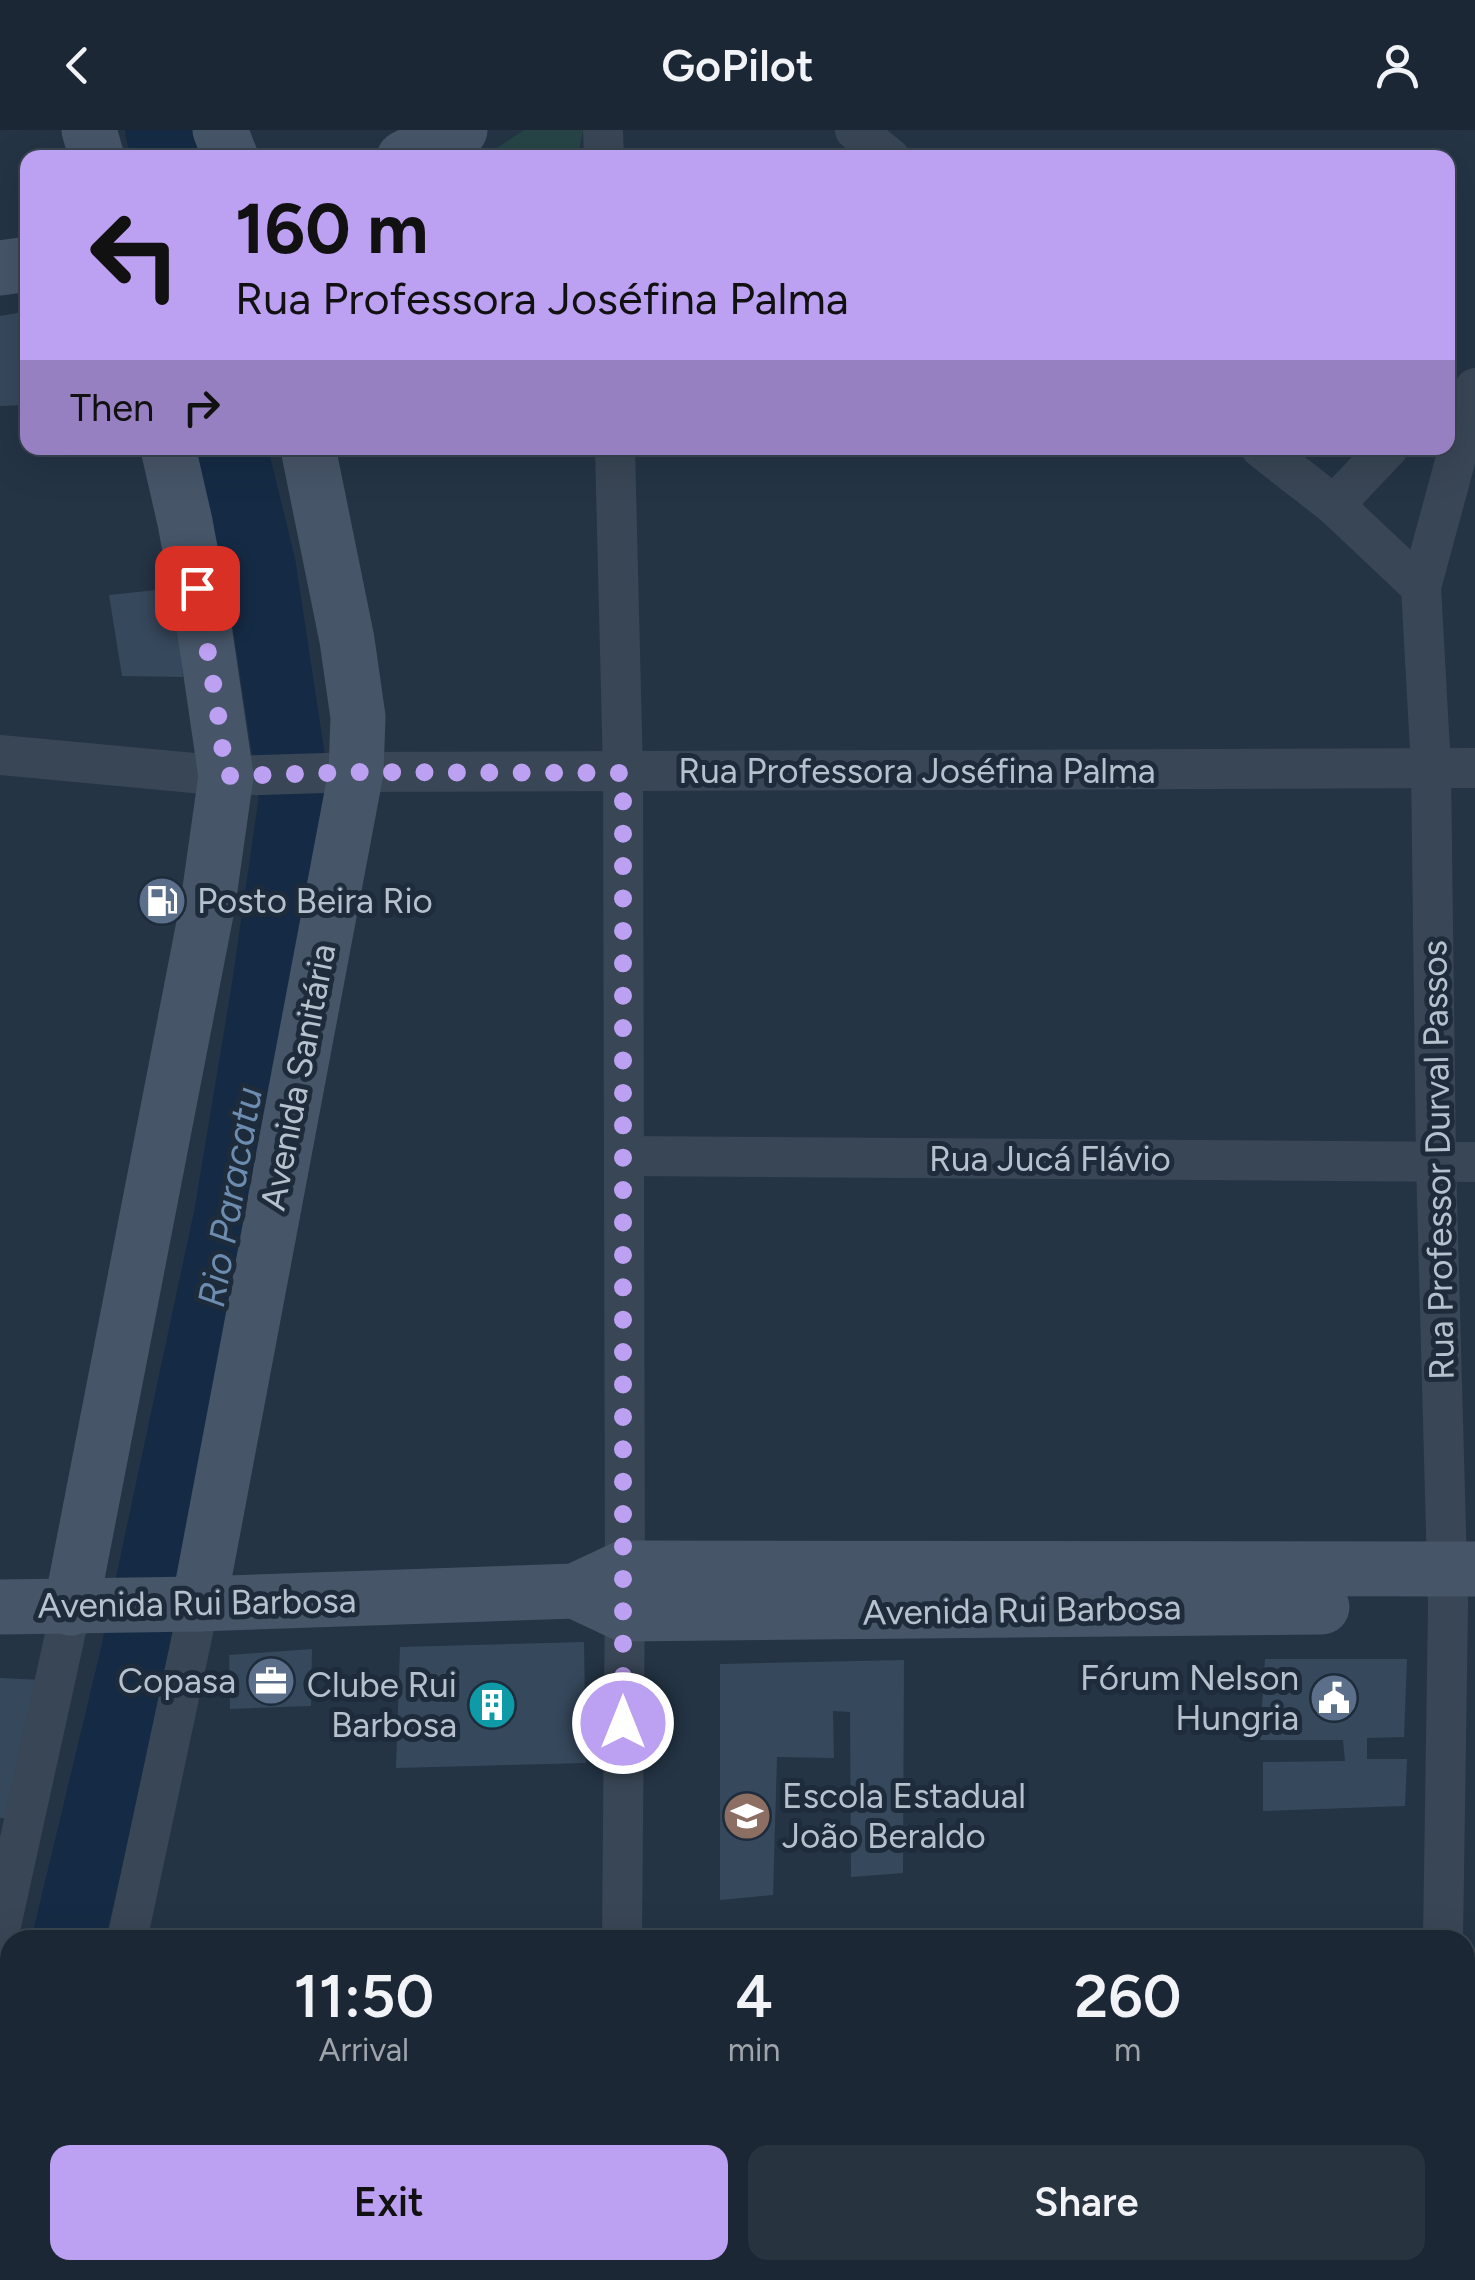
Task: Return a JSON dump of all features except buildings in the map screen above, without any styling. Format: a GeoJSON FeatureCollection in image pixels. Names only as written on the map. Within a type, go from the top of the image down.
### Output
{"type":"FeatureCollection","features":[{"type":"Feature","properties":{"kind":"street"},"geometry":{"type":"LineString","coordinates":[[420,150],[460,130]]}},
{"type":"Feature","properties":{"kind":"street"},"geometry":{"type":"LineString","coordinates":[[855,130],[880,150]]}},
{"type":"Feature","properties":{"kind":"street","name":"Rua Professor Durval Passos"},"geometry":{"type":"LineString","coordinates":[[1444,1930],[1461,1587],[1456,1162],[1420,587],[1475,388]]}},
{"type":"Feature","properties":{"kind":"street","name":"Avenida Sanitária"},"geometry":{"type":"LineString","coordinates":[[128,1930],[140,1605],[208,903],[238,776],[217,706],[169,455]]}},
{"type":"Feature","properties":{"kind":"street","name":"Avenida Sanitária"},"geometry":{"type":"LineString","coordinates":[[0,1930],[140,1605],[358,717],[347,640],[309,455]]}},
{"type":"Feature","properties":{"kind":"street"},"geometry":{"type":"LineString","coordinates":[[614,455],[623,773],[622,1930]]}},
{"type":"Feature","properties":{"kind":"street"},"geometry":{"type":"LineString","coordinates":[[1270,455],[1334,505],[1420,587]]}},
{"type":"Feature","properties":{"kind":"street"},"geometry":{"type":"LineString","coordinates":[[1334,505],[1381,455]]}},
{"type":"Feature","properties":{"kind":"street","name":"Rua Professora Joséfina Palma"},"geometry":{"type":"LineString","coordinates":[[0,755],[238,776],[1475,768]]}},
{"type":"Feature","properties":{"kind":"street","name":"Rua Jucá Flávio"},"geometry":{"type":"LineString","coordinates":[[624,1156],[1456,1162]]}},
{"type":"Feature","properties":{"kind":"street","name":"Avenida Rui Barbosa"},"geometry":{"type":"LineString","coordinates":[[0,1607],[574,1591],[1461,1587]]}},
{"type":"Feature","properties":{"kind":"green space"},"geometry":{"type":"Polygon","coordinates":[[[524,130],[583,130],[579,150],[494,150],[524,130]]]}},
{"type":"Feature","properties":{"kind":"waterway","name":"Rio Paracatu"},"geometry":{"type":"LineString","coordinates":[[161,130],[166,150]]}},
{"type":"Feature","properties":{"kind":"waterway","name":"Rio Paracatu"},"geometry":{"type":"LineString","coordinates":[[70,1930],[134,1665],[230,1215],[295,798],[260,567],[233,455]]}},
{"type":"Feature","properties":{"kind":"place","name":"Posto Beira Rio"},"geometry":{"type":"Point","coordinates":[162,901]}},
{"type":"Feature","properties":{"kind":"place","name":"Copasa"},"geometry":{"type":"Point","coordinates":[271,1681]}},
{"type":"Feature","properties":{"kind":"place","name":"Fórum Nelson Hungria"},"geometry":{"type":"Point","coordinates":[1334,1698]}},
{"type":"Feature","properties":{"kind":"place","name":"Clube Rui Barbosa"},"geometry":{"type":"Point","coordinates":[492,1705]}},
{"type":"Feature","properties":{"kind":"place","name":"Escola Estadual João Beraldo"},"geometry":{"type":"Point","coordinates":[747,1816]}},
{"type":"Feature","properties":{"kind":"route"},"geometry":{"type":"LineString","coordinates":[[197,588],[226,776],[356,772],[623,773],[623,1723]]}}]}
